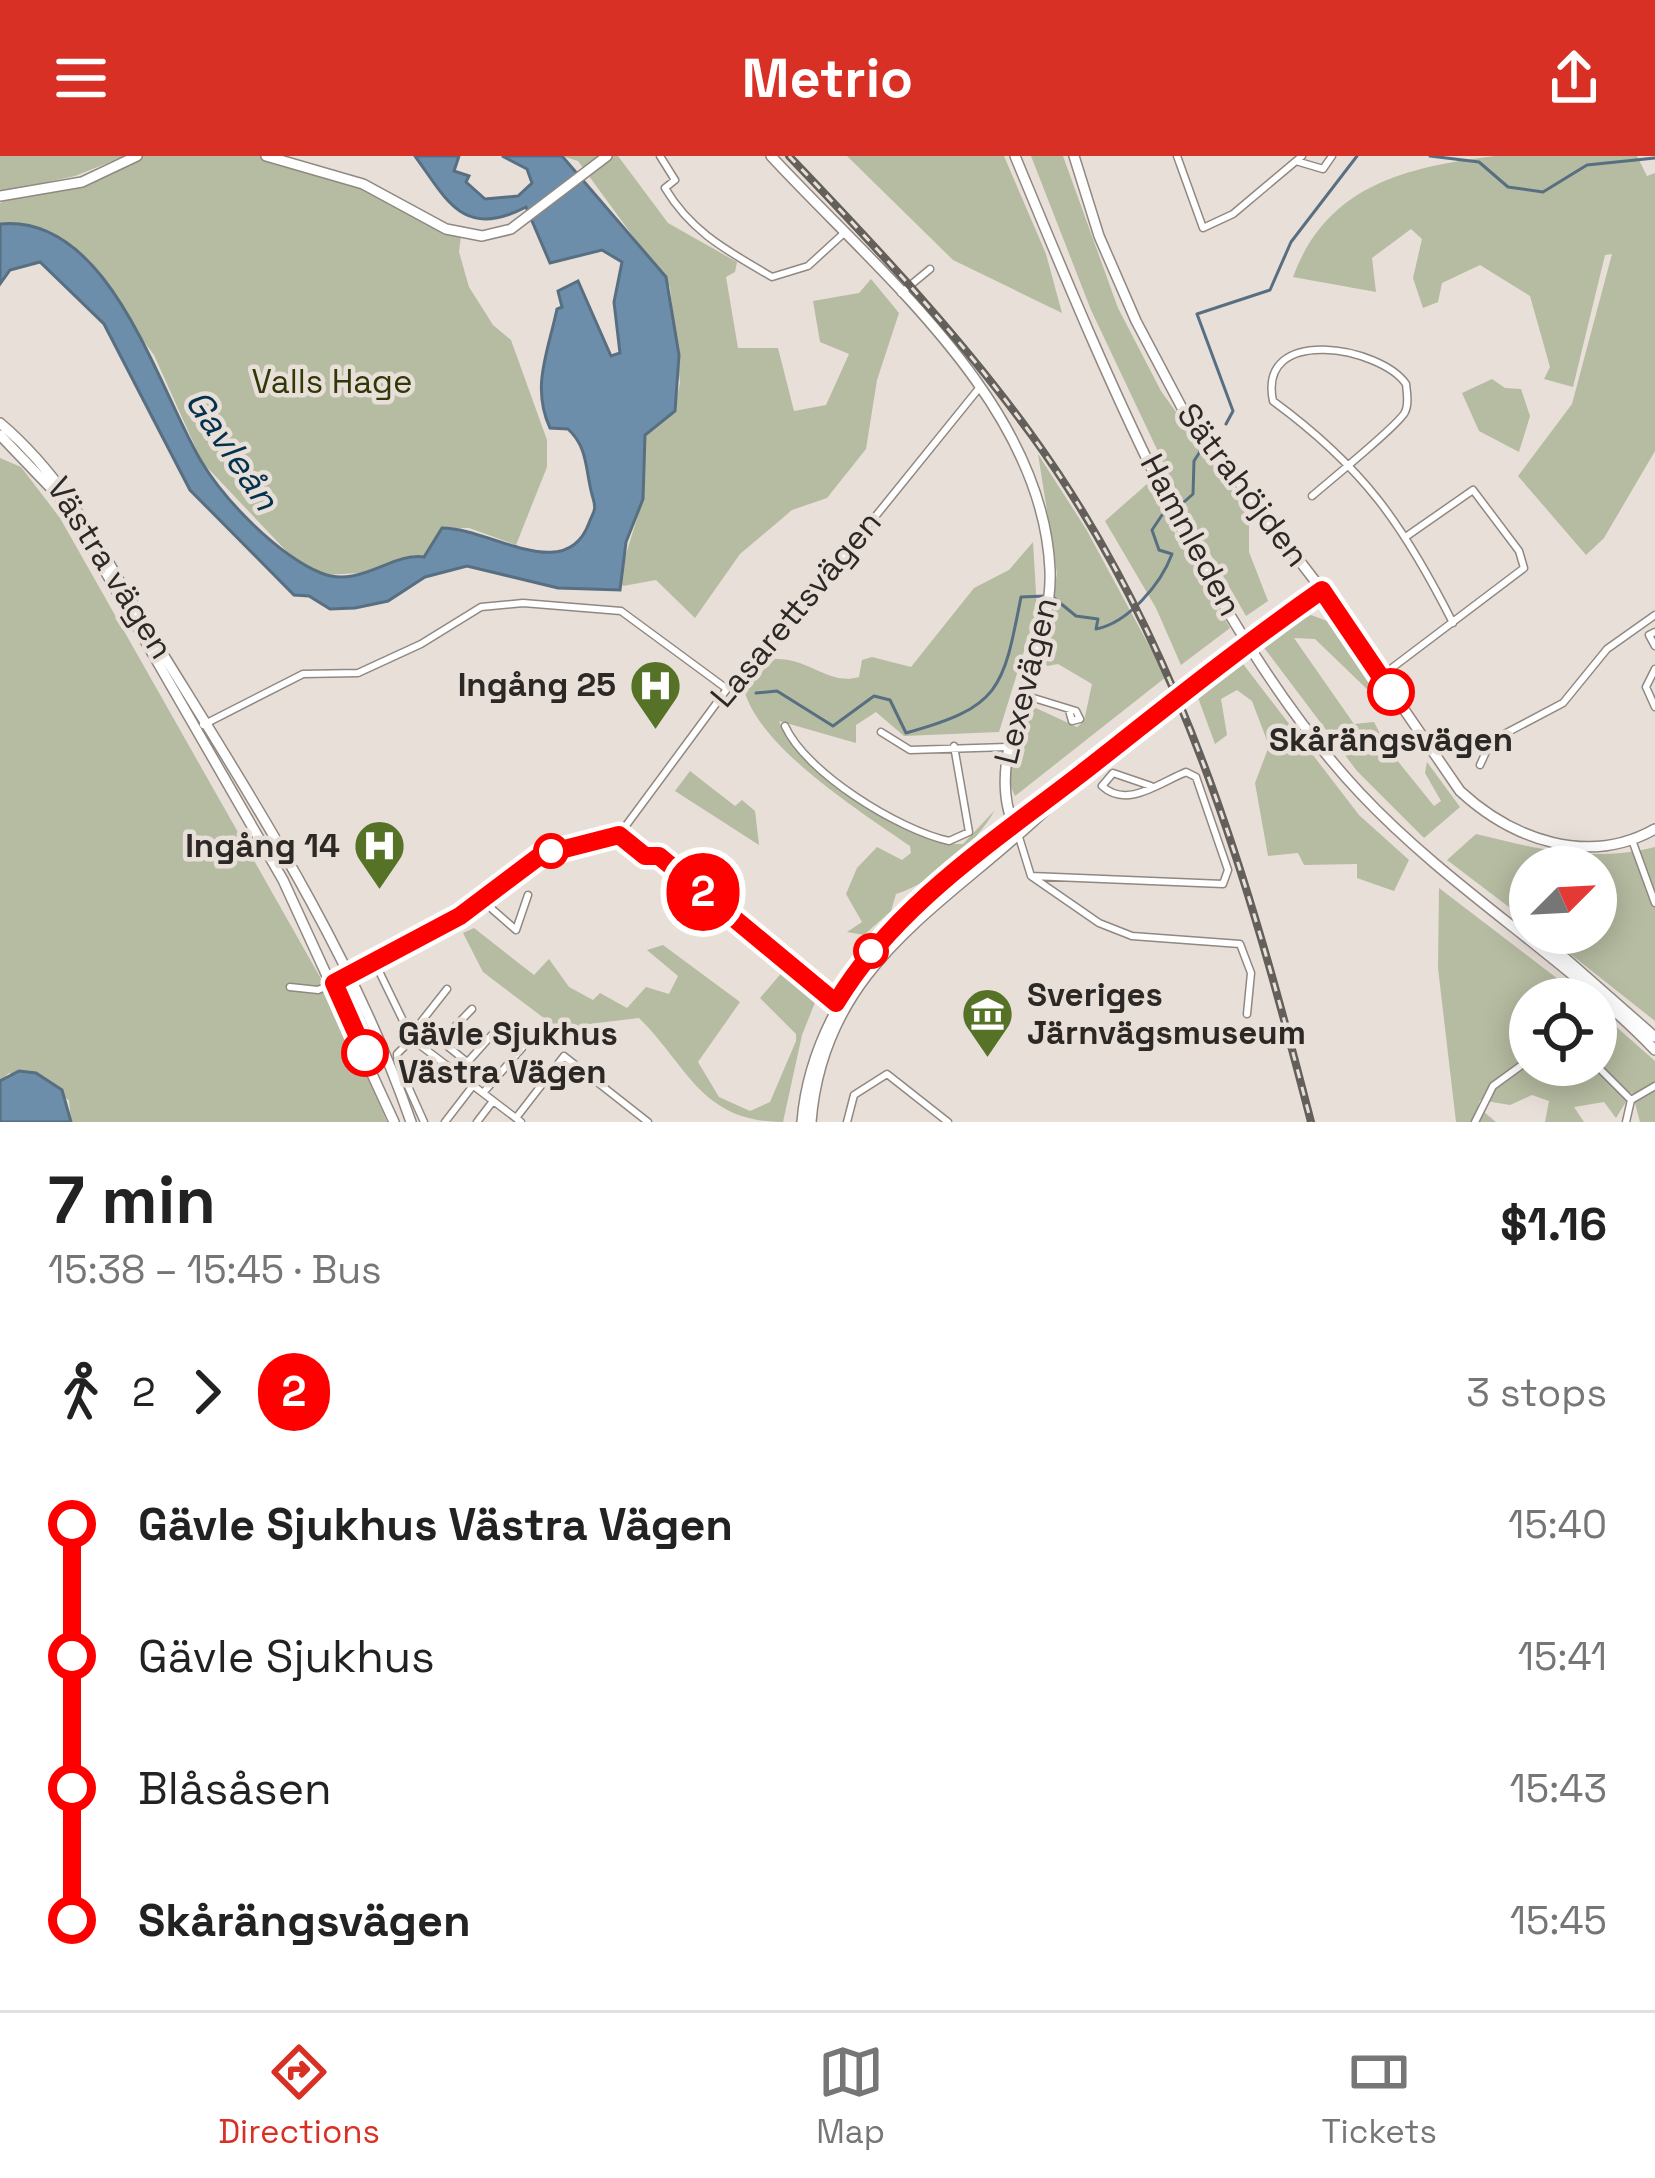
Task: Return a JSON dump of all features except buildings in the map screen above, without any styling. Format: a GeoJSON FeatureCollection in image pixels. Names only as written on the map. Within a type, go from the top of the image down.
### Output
{"type":"FeatureCollection","features":[{"type":"Feature","properties":{"kind":"street"},"geometry":{"type":"LineString","coordinates":[[0,196],[82,182],[137,156]]}},
{"type":"Feature","properties":{"kind":"street"},"geometry":{"type":"LineString","coordinates":[[266,156],[363,184],[468,236],[498,235],[608,156]]}},
{"type":"Feature","properties":{"kind":"street"},"geometry":{"type":"LineString","coordinates":[[660,156],[675,180],[665,188],[696,231],[772,278],[808,266],[843,234]]}},
{"type":"Feature","properties":{"kind":"street","name":"Lexevägen"},"geometry":{"type":"LineString","coordinates":[[771,156],[980,387],[1006,422],[1029,470],[1040,503],[1050,586],[1027,696],[1008,747],[1003,790],[1016,830]]}},
{"type":"Feature","properties":{"kind":"street","name":"Hamnleden"},"geometry":{"type":"LineString","coordinates":[[1015,156],[1124,403],[1255,655],[1358,790],[1408,841],[1655,1050]]}},
{"type":"Feature","properties":{"kind":"street","name":"Sätrahöjden"},"geometry":{"type":"LineString","coordinates":[[1074,156],[1099,236],[1136,321],[1182,407],[1322,590],[1460,791],[1489,817],[1519,834],[1575,847],[1632,840],[1655,829]]}},
{"type":"Feature","properties":{"kind":"street"},"geometry":{"type":"LineString","coordinates":[[1178,156],[1203,228],[1233,214],[1299,159],[1322,169],[1332,156]]}},
{"type":"Feature","properties":{"kind":"street"},"geometry":{"type":"LineString","coordinates":[[900,294],[930,269]]}},
{"type":"Feature","properties":{"kind":"street"},"geometry":{"type":"LineString","coordinates":[[1312,496],[1349,461],[1408,408],[1406,384],[1388,365],[1318,348],[1297,350],[1271,392],[1277,405],[1323,435],[1349,461],[1406,536],[1453,623]]}},
{"type":"Feature","properties":{"kind":"street","name":"Lasarettsvägen"},"geometry":{"type":"LineString","coordinates":[[619,835],[728,689],[769,648],[980,387]]}},
{"type":"Feature","properties":{"kind":"street","name":"Västra vägen"},"geometry":{"type":"LineString","coordinates":[[2,431],[37,455],[74,501],[206,724],[349,977],[411,1122]]}},
{"type":"Feature","properties":{"kind":"street","name":"Västra vägen"},"geometry":{"type":"LineString","coordinates":[[2,431],[67,506],[283,880],[394,1122]]}},
{"type":"Feature","properties":{"kind":"street"},"geometry":{"type":"LineString","coordinates":[[1380,676],[1524,568],[1519,551],[1473,490],[1406,536]]}},
{"type":"Feature","properties":{"kind":"street"},"geometry":{"type":"LineString","coordinates":[[802,1122],[812,1063],[839,1005],[890,930],[1166,705],[1322,590]]}},
{"type":"Feature","properties":{"kind":"street"},"geometry":{"type":"LineString","coordinates":[[194,730],[273,685],[303,674],[371,669],[481,607],[524,603],[621,610],[728,689]]}},
{"type":"Feature","properties":{"kind":"street"},"geometry":{"type":"LineString","coordinates":[[1480,764],[1491,742],[1562,703],[1606,649],[1655,616]]}},
{"type":"Feature","properties":{"kind":"street"},"geometry":{"type":"LineString","coordinates":[[1644,622],[1655,646]]}},
{"type":"Feature","properties":{"kind":"street"},"geometry":{"type":"LineString","coordinates":[[1655,669],[1646,687],[1655,707]]}},
{"type":"Feature","properties":{"kind":"street"},"geometry":{"type":"LineString","coordinates":[[1027,696],[1069,710]]}},
{"type":"Feature","properties":{"kind":"street"},"geometry":{"type":"LineString","coordinates":[[785,726],[818,772],[921,832],[949,841],[969,832],[954,746]]}},
{"type":"Feature","properties":{"kind":"street"},"geometry":{"type":"LineString","coordinates":[[881,732],[910,750],[1008,747]]}},
{"type":"Feature","properties":{"kind":"street"},"geometry":{"type":"LineString","coordinates":[[1031,876],[1223,884],[1228,871],[1196,777],[1186,772],[1131,797],[1114,795],[1102,785],[1113,773],[1151,786]]}},
{"type":"Feature","properties":{"kind":"street"},"geometry":{"type":"LineString","coordinates":[[1016,830],[1031,876],[1099,923],[1132,936],[1240,944],[1251,974],[1247,1014]]}},
{"type":"Feature","properties":{"kind":"street"},"geometry":{"type":"LineString","coordinates":[[290,987],[318,990],[349,977],[543,862],[619,835],[645,856],[659,856],[839,1005]]}},
{"type":"Feature","properties":{"kind":"street"},"geometry":{"type":"LineString","coordinates":[[1632,840],[1655,904]]}},
{"type":"Feature","properties":{"kind":"street"},"geometry":{"type":"LineString","coordinates":[[492,909],[516,930],[528,895]]}},
{"type":"Feature","properties":{"kind":"street","name":"Hamnleden"},"geometry":{"type":"LineString","coordinates":[[1495,913],[1565,958],[1655,1036]]}},
{"type":"Feature","properties":{"kind":"street"},"geometry":{"type":"LineString","coordinates":[[375,963],[412,1039],[519,1120],[564,1057],[648,1122]]}},
{"type":"Feature","properties":{"kind":"street"},"geometry":{"type":"LineString","coordinates":[[407,1029],[421,1022],[447,988]]}},
{"type":"Feature","properties":{"kind":"street"},"geometry":{"type":"LineString","coordinates":[[811,1122],[839,1005]]}},
{"type":"Feature","properties":{"kind":"street"},"geometry":{"type":"LineString","coordinates":[[441,1041],[472,1009]]}},
{"type":"Feature","properties":{"kind":"street"},"geometry":{"type":"LineString","coordinates":[[421,1022],[467,1062]]}},
{"type":"Feature","properties":{"kind":"street"},"geometry":{"type":"LineString","coordinates":[[457,1074],[498,1028],[522,1048],[483,1093]]}},
{"type":"Feature","properties":{"kind":"street"},"geometry":{"type":"LineString","coordinates":[[412,1039],[397,1054],[398,1064],[424,1122]]}},
{"type":"Feature","properties":{"kind":"street"},"geometry":{"type":"LineString","coordinates":[[847,1122],[854,1095],[887,1074],[948,1122]]}},
{"type":"Feature","properties":{"kind":"street"},"geometry":{"type":"LineString","coordinates":[[1475,1122],[1493,1086],[1509,1074]]}},
{"type":"Feature","properties":{"kind":"street"},"geometry":{"type":"LineString","coordinates":[[445,1122],[473,1085]]}},
{"type":"Feature","properties":{"kind":"street"},"geometry":{"type":"LineString","coordinates":[[1626,1122],[1631,1100],[1655,1085]]}},
{"type":"Feature","properties":{"kind":"street"},"geometry":{"type":"LineString","coordinates":[[1617,1086],[1631,1100]]}},
{"type":"Feature","properties":{"kind":"street"},"geometry":{"type":"LineString","coordinates":[[477,1122],[493,1100]]}},
{"type":"Feature","properties":{"kind":"green space"},"geometry":{"type":"Polygon","coordinates":[[[0,156],[125,156],[75,176],[0,192],[0,156]]]}},
{"type":"Feature","properties":{"kind":"green space","name":"Valls Hage"},"geometry":{"type":"Polygon","coordinates":[[[137,156],[266,156],[363,184],[461,236],[459,252],[469,287],[493,325],[511,340],[547,440],[547,467],[516,545],[469,528],[442,528],[424,557],[413,555],[376,572],[325,575],[292,557],[202,462],[154,355],[84,260],[0,225],[0,203],[22,193],[82,182],[137,156]]]}},
{"type":"Feature","properties":{"kind":"green space"},"geometry":{"type":"Polygon","coordinates":[[[562,156],[618,156],[668,223],[737,262],[735,272],[726,277],[738,348],[778,348],[794,411],[826,405],[849,354],[820,342],[813,301],[859,293],[871,279],[899,313],[877,380],[866,449],[827,498],[792,510],[740,554],[695,618],[656,580],[623,586],[619,577],[643,499],[645,434],[674,411],[680,383],[670,287],[578,161],[562,156]]]}},
{"type":"Feature","properties":{"kind":"green space"},"geometry":{"type":"Polygon","coordinates":[[[847,156],[1004,156],[1046,254],[1062,313],[953,260],[847,156]]]}},
{"type":"Feature","properties":{"kind":"green space"},"geometry":{"type":"Polygon","coordinates":[[[1031,156],[1063,156],[1118,308],[1161,391],[1249,514],[1249,552],[1268,601],[1246,616],[1189,517],[1091,310],[1031,156]]]}},
{"type":"Feature","properties":{"kind":"green space"},"geometry":{"type":"Polygon","coordinates":[[[1495,156],[1637,156],[1647,176],[1655,173],[1655,451],[1604,538],[1586,555],[1518,476],[1572,404],[1612,254],[1605,255],[1573,387],[1544,379],[1550,367],[1530,296],[1480,265],[1442,283],[1438,302],[1423,308],[1413,278],[1422,239],[1411,229],[1372,258],[1376,292],[1293,277],[1326,221],[1373,186],[1431,167],[1495,156]]]}},
{"type":"Feature","properties":{"kind":"green space"},"geometry":{"type":"Polygon","coordinates":[[[1492,379],[1505,388],[1521,389],[1530,416],[1519,452],[1479,431],[1462,393],[1492,379]]]}},
{"type":"Feature","properties":{"kind":"green space"},"geometry":{"type":"Polygon","coordinates":[[[1038,454],[1086,529],[1166,677],[1015,796],[1009,761],[1025,703],[1077,727],[1084,721],[1092,684],[1058,664],[1047,666],[1042,653],[1057,574],[1038,454]]]}},
{"type":"Feature","properties":{"kind":"green space"},"geometry":{"type":"Polygon","coordinates":[[[0,458],[21,467],[60,518],[333,1000],[387,1122],[71,1122],[69,1100],[9,1073],[0,1081],[0,458]]]}},
{"type":"Feature","properties":{"kind":"green space"},"geometry":{"type":"Polygon","coordinates":[[[1147,484],[1230,628],[1181,665],[1156,608],[1105,521],[1147,484]]]}},
{"type":"Feature","properties":{"kind":"green space"},"geometry":{"type":"Polygon","coordinates":[[[1033,542],[1037,609],[999,732],[904,736],[876,712],[856,725],[856,743],[779,721],[789,740],[831,781],[917,833],[963,844],[995,810],[953,860],[925,881],[896,894],[891,911],[864,935],[847,932],[862,922],[846,894],[857,868],[877,847],[902,860],[911,853],[910,846],[790,755],[753,711],[744,689],[775,659],[848,679],[859,677],[862,660],[872,657],[911,667],[974,588],[1009,570],[1033,542]]]}},
{"type":"Feature","properties":{"kind":"green space"},"geometry":{"type":"Polygon","coordinates":[[[1311,615],[1330,622],[1377,687],[1371,693],[1315,639],[1294,638],[1354,724],[1374,722],[1388,749],[1434,806],[1441,801],[1425,773],[1427,762],[1460,807],[1424,838],[1357,771],[1262,645],[1285,626],[1311,615]]]}},
{"type":"Feature","properties":{"kind":"green space"},"geometry":{"type":"Polygon","coordinates":[[[1240,660],[1359,815],[1409,860],[1394,891],[1357,878],[1357,864],[1304,865],[1298,853],[1268,856],[1255,783],[1269,746],[1252,701],[1237,690],[1221,699],[1227,735],[1215,744],[1197,695],[1240,660]]]}},
{"type":"Feature","properties":{"kind":"green space"},"geometry":{"type":"Polygon","coordinates":[[[690,771],[735,806],[742,800],[755,811],[759,845],[675,791],[690,771]]]}},
{"type":"Feature","properties":{"kind":"green space"},"geometry":{"type":"Polygon","coordinates":[[[1476,834],[1530,846],[1509,846],[1509,907],[1447,860],[1476,834]]]}},
{"type":"Feature","properties":{"kind":"green space"},"geometry":{"type":"Polygon","coordinates":[[[1655,847],[1655,1021],[1617,991],[1617,978],[1601,978],[1570,954],[1617,954],[1617,853],[1655,847]]]}},
{"type":"Feature","properties":{"kind":"green space"},"geometry":{"type":"Polygon","coordinates":[[[1439,888],[1509,942],[1509,954],[1525,954],[1557,978],[1509,978],[1509,1086],[1617,1086],[1617,1028],[1655,1061],[1655,1122],[1640,1122],[1632,1092],[1616,1118],[1604,1102],[1574,1107],[1584,1122],[1545,1122],[1549,1101],[1532,1095],[1510,1105],[1480,1100],[1478,1107],[1496,1122],[1456,1122],[1438,968],[1439,888]]]}},
{"type":"Feature","properties":{"kind":"green space"},"geometry":{"type":"Polygon","coordinates":[[[474,928],[534,975],[549,959],[569,987],[593,1000],[600,993],[627,1008],[646,987],[669,994],[678,976],[647,950],[663,945],[740,1002],[698,1062],[719,1097],[750,1111],[770,1102],[796,1041],[796,1034],[760,998],[784,970],[818,995],[802,1035],[783,1122],[755,1120],[714,1102],[639,1018],[581,1025],[573,1040],[483,972],[463,933],[474,928]]]}},
{"type":"Feature","properties":{"kind":"water"},"geometry":{"type":"Polygon","coordinates":[[[415,156],[459,156],[454,171],[469,176],[466,182],[485,199],[518,196],[532,183],[527,169],[502,156],[562,156],[666,277],[679,355],[675,411],[645,435],[643,499],[626,542],[620,590],[558,588],[467,566],[425,577],[388,601],[355,608],[330,609],[309,596],[294,595],[190,490],[104,324],[40,262],[10,270],[0,284],[0,224],[38,228],[72,246],[101,275],[126,311],[211,477],[270,540],[304,565],[335,577],[362,574],[424,557],[442,528],[525,549],[563,550],[578,541],[595,506],[580,444],[568,429],[550,428],[544,413],[541,384],[557,309],[562,307],[558,291],[578,281],[611,356],[620,353],[614,302],[622,262],[602,250],[550,263],[526,207],[504,216],[472,217],[448,200],[415,156]]]}},
{"type":"Feature","properties":{"kind":"water"},"geometry":{"type":"Polygon","coordinates":[[[19,1071],[36,1073],[62,1090],[71,1122],[0,1122],[0,1081],[19,1071]]]}},
{"type":"Feature","properties":{"kind":"waterway"},"geometry":{"type":"LineString","coordinates":[[1226,424],[1233,411],[1197,314],[1270,290],[1291,242],[1357,156]]}},
{"type":"Feature","properties":{"kind":"waterway"},"geometry":{"type":"LineString","coordinates":[[1430,156],[1479,162],[1508,187],[1543,192],[1587,165],[1655,158]]}},
{"type":"Feature","properties":{"kind":"waterway"},"geometry":{"type":"LineString","coordinates":[[1184,502],[1193,494],[1194,461],[1203,447]]}},
{"type":"Feature","properties":{"kind":"waterway"},"geometry":{"type":"LineString","coordinates":[[1054,598],[1076,616],[1098,619],[1096,629],[1131,611],[1160,578],[1172,554],[1159,550],[1152,530],[1162,515]]}},
{"type":"Feature","properties":{"kind":"waterway"},"geometry":{"type":"LineString","coordinates":[[756,693],[777,691],[833,726],[874,696],[890,700],[906,733],[937,724],[979,703],[992,690],[1009,654],[1021,597],[1045,596]]}},
{"type":"Feature","properties":{"kind":"railway"},"geometry":{"type":"LineString","coordinates":[[789,156],[916,292],[1005,400],[1085,515],[1130,597],[1170,680],[1235,853],[1311,1122]]}},
{"type":"Feature","properties":{"kind":"bus line","name":"2"},"geometry":{"type":"LineString","coordinates":[[365,1053],[334,983],[460,916],[551,851],[619,835],[645,856],[659,856],[836,1003],[873,949],[914,909],[1166,705],[1322,590],[1391,692]]}},
{"type":"Feature","properties":{"kind":"place","name":"Skårängsvägen"},"geometry":{"type":"Point","coordinates":[1391,692]}},
{"type":"Feature","properties":{"kind":"place","name":"Ingång 25"},"geometry":{"type":"Point","coordinates":[655,731]}},
{"type":"Feature","properties":{"kind":"place","name":"Ingång 14"},"geometry":{"type":"Point","coordinates":[379,892]}},
{"type":"Feature","properties":{"kind":"place","name":"Gävle Sjukhus Västra Vägen"},"geometry":{"type":"Point","coordinates":[365,1053]}},
{"type":"Feature","properties":{"kind":"place","name":"Sveriges Järnvägsmuseum"},"geometry":{"type":"Point","coordinates":[988,1060]}},
{"type":"Feature","properties":{"kind":"water label","name":"Gavleån"},"geometry":{"type":"Point","coordinates":[232,450]}}]}
